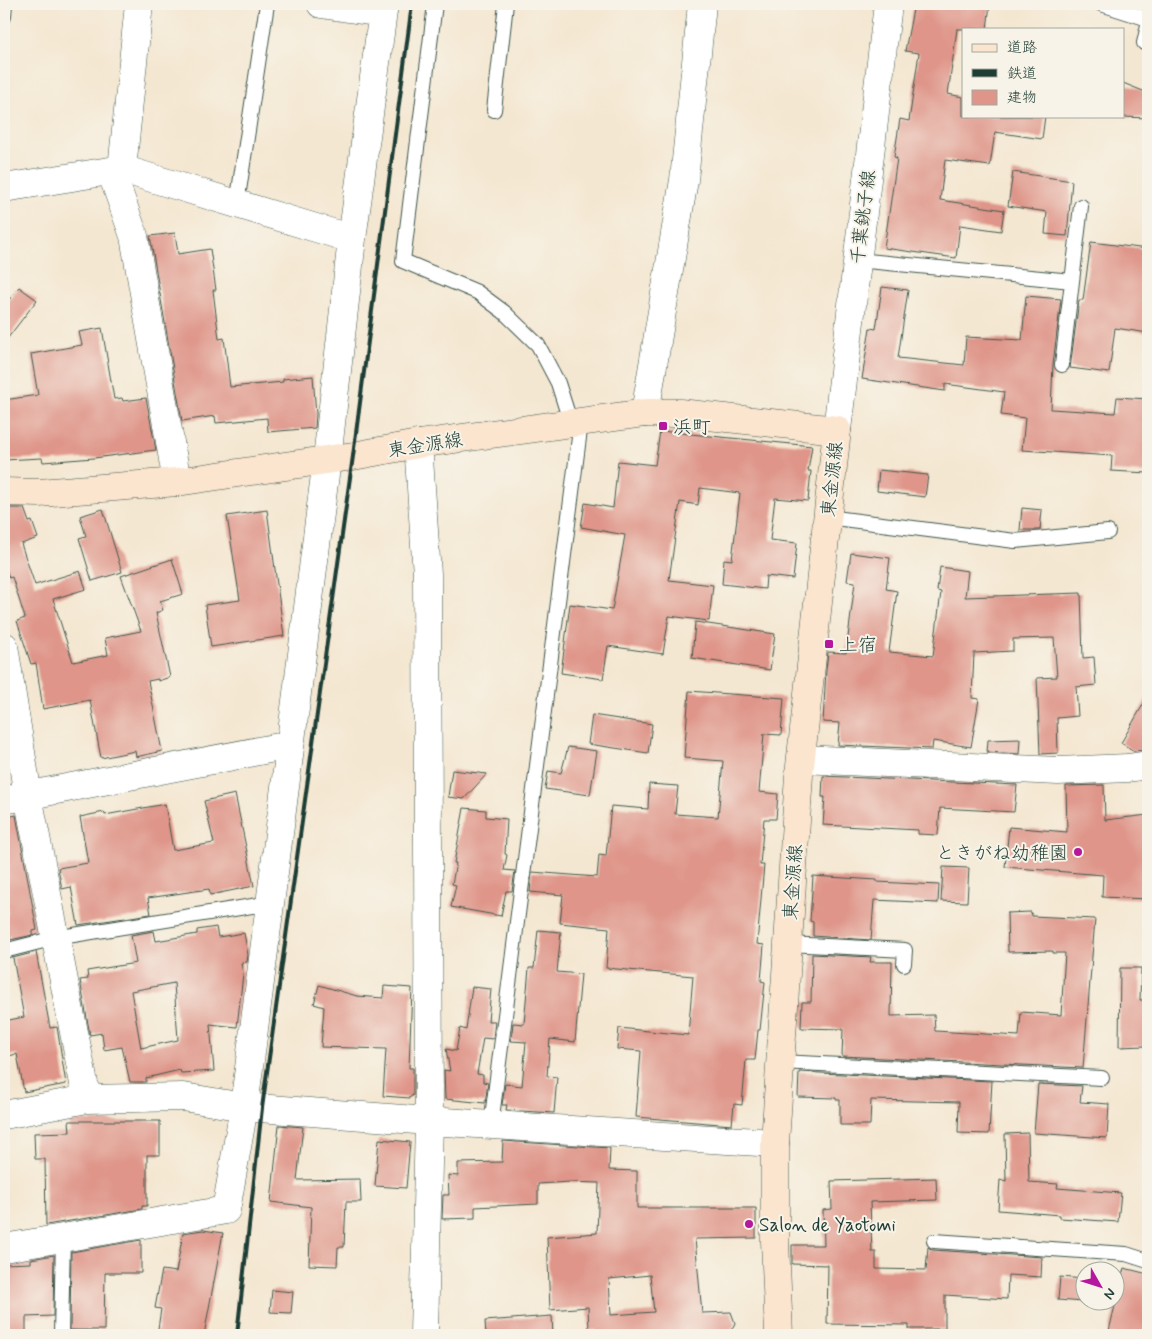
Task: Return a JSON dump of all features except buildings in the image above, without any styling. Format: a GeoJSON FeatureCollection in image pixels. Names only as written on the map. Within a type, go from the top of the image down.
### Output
{"type":"FeatureCollection","features":[{"type":"Feature","properties":{"kind":"main road","name":"東金源線"},"geometry":{"type":"LineString","coordinates":[[4,492],[39,493],[177,482],[418,444],[646,413],[680,413],[837,430],[802,759],[780,1062],[775,1143],[775,1241],[779,1335]]}},
{"type":"Feature","properties":{"kind":"street"},"geometry":{"type":"LineString","coordinates":[[139,4],[116,170],[134,236],[177,482]]}},
{"type":"Feature","properties":{"kind":"street"},"geometry":{"type":"LineString","coordinates":[[4,1248],[226,1210],[244,1107],[327,459],[352,239],[383,8],[322,4]]}},
{"type":"Feature","properties":{"kind":"street"},"geometry":{"type":"LineString","coordinates":[[646,413],[684,180],[702,4]]}},
{"type":"Feature","properties":{"kind":"street","name":"千葉銚子線"},"geometry":{"type":"LineString","coordinates":[[837,430],[888,4]]}},
{"type":"Feature","properties":{"kind":"street"},"geometry":{"type":"LineString","coordinates":[[4,188],[116,170],[352,239]]}},
{"type":"Feature","properties":{"kind":"street"},"geometry":{"type":"LineString","coordinates":[[418,444],[427,574],[429,1121],[424,1335]]}},
{"type":"Feature","properties":{"kind":"street"},"geometry":{"type":"LineString","coordinates":[[4,649],[16,798],[55,938],[87,1099]]}},
{"type":"Feature","properties":{"kind":"street"},"geometry":{"type":"LineString","coordinates":[[16,798],[290,745]]}},
{"type":"Feature","properties":{"kind":"street"},"geometry":{"type":"LineString","coordinates":[[802,759],[1058,771],[1128,768],[1148,765]]}},
{"type":"Feature","properties":{"kind":"street"},"geometry":{"type":"LineString","coordinates":[[4,1114],[87,1099],[182,1096],[244,1107],[775,1143]]}},
{"type":"Feature","properties":{"kind":"lane"},"geometry":{"type":"LineString","coordinates":[[4,16],[5,4]]}},
{"type":"Feature","properties":{"kind":"lane"},"geometry":{"type":"LineString","coordinates":[[237,204],[267,4]]}},
{"type":"Feature","properties":{"kind":"lane"},"geometry":{"type":"LineString","coordinates":[[435,4],[403,261],[477,292],[504,312],[538,345],[576,423],[491,1124]]}},
{"type":"Feature","properties":{"kind":"lane"},"geometry":{"type":"LineString","coordinates":[[494,110],[506,4]]}},
{"type":"Feature","properties":{"kind":"lane"},"geometry":{"type":"LineString","coordinates":[[1100,4],[1148,19]]}},
{"type":"Feature","properties":{"kind":"lane"},"geometry":{"type":"LineString","coordinates":[[1144,43],[1148,25]]}},
{"type":"Feature","properties":{"kind":"lane"},"geometry":{"type":"LineString","coordinates":[[1062,365],[1081,206]]}},
{"type":"Feature","properties":{"kind":"lane"},"geometry":{"type":"LineString","coordinates":[[856,260],[1072,281]]}},
{"type":"Feature","properties":{"kind":"lane"},"geometry":{"type":"LineString","coordinates":[[827,517],[1015,540],[1108,532]]}},
{"type":"Feature","properties":{"kind":"lane"},"geometry":{"type":"LineString","coordinates":[[4,951],[55,938],[270,903]]}},
{"type":"Feature","properties":{"kind":"lane"},"geometry":{"type":"LineString","coordinates":[[788,944],[905,950],[904,964]]}},
{"type":"Feature","properties":{"kind":"lane"},"geometry":{"type":"LineString","coordinates":[[780,1062],[1102,1078]]}},
{"type":"Feature","properties":{"kind":"lane"},"geometry":{"type":"LineString","coordinates":[[61,1335],[63,1237]]}},
{"type":"Feature","properties":{"kind":"lane"},"geometry":{"type":"LineString","coordinates":[[934,1241],[1126,1254],[1148,1261]]}},
{"type":"Feature","properties":{"kind":"railway"},"geometry":{"type":"LineString","coordinates":[[237,1335],[262,1108],[353,456],[412,4]]}},
{"type":"Feature","properties":{"kind":"place","name":"浜町"},"geometry":{"type":"Point","coordinates":[663,426]}},
{"type":"Feature","properties":{"kind":"place","name":"上宿"},"geometry":{"type":"Point","coordinates":[829,644]}},
{"type":"Feature","properties":{"kind":"place","name":"ときがね幼稚園"},"geometry":{"type":"Point","coordinates":[1078,852]}},
{"type":"Feature","properties":{"kind":"place","name":"Salon de Yaotomi"},"geometry":{"type":"Point","coordinates":[749,1224]}}]}
